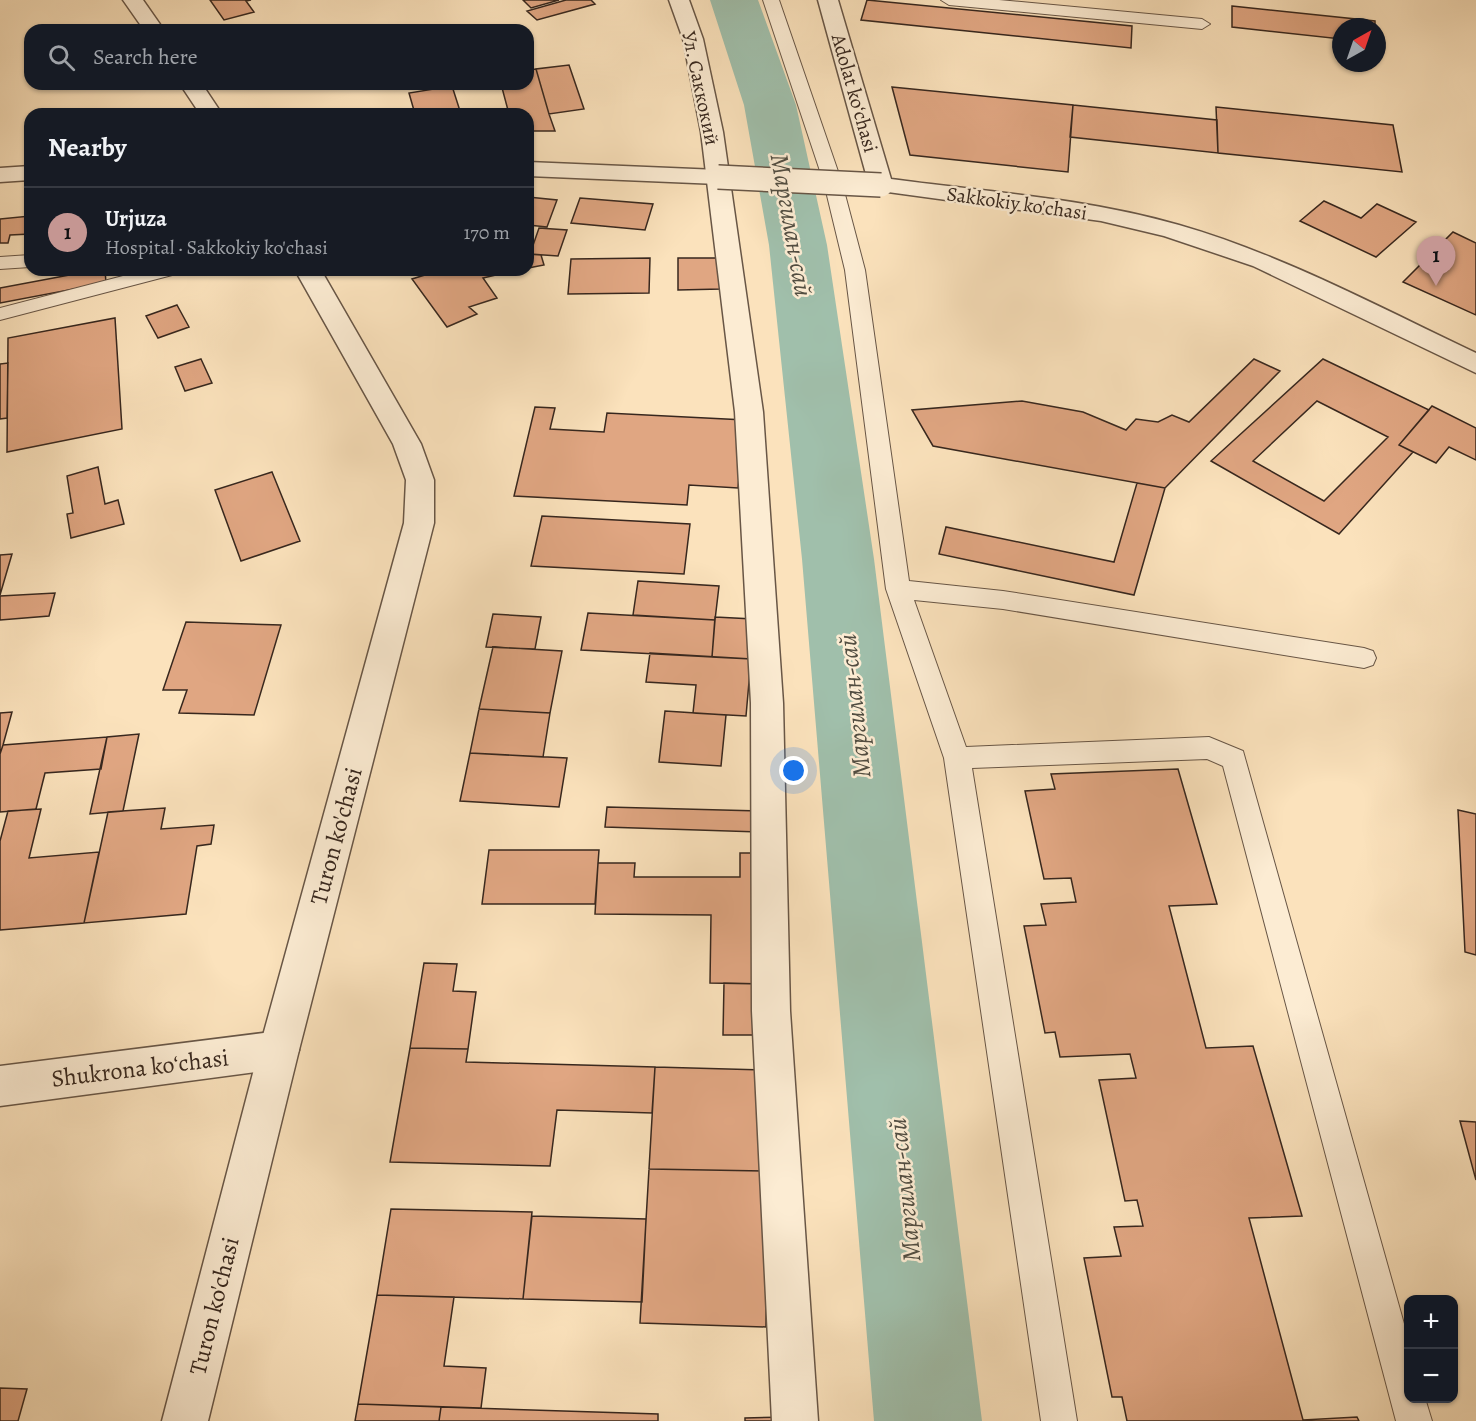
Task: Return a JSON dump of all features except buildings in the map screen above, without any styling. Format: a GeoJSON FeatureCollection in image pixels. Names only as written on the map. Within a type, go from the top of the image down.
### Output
{"type":"FeatureCollection","features":[{"type":"Feature","properties":{"kind":"street"},"geometry":{"type":"LineString","coordinates":[[133,0],[150,24]]}},
{"type":"Feature","properties":{"kind":"street","name":"Ул. Саккокий"},"geometry":{"type":"LineString","coordinates":[[679,0],[693,39],[718,177],[749,412],[767,703],[771,1011],[795,1421]]}},
{"type":"Feature","properties":{"kind":"street","name":"Adolat koʻchasi"},"geometry":{"type":"LineString","coordinates":[[828,0],[881,185]]}},
{"type":"Feature","properties":{"kind":"street"},"geometry":{"type":"LineString","coordinates":[[195,90],[207,108]]}},
{"type":"Feature","properties":{"kind":"street","name":"Sakkokiy ko'chasi"},"geometry":{"type":"LineString","coordinates":[[534,169],[881,185],[1101,214],[1171,230],[1262,261],[1476,364]]}},
{"type":"Feature","properties":{"kind":"street"},"geometry":{"type":"LineString","coordinates":[[0,175],[24,173]]}},
{"type":"Feature","properties":{"kind":"street","name":"Turon ko'chasi"},"geometry":{"type":"LineString","coordinates":[[185,1421],[279,1050],[419,523],[420,480],[407,444],[311,276]]}},
{"type":"Feature","properties":{"kind":"street","name":"Shukrona koʻchasi"},"geometry":{"type":"LineString","coordinates":[[0,1086],[279,1050]]}},
{"type":"Feature","properties":{"kind":"lane"},"geometry":{"type":"LineString","coordinates":[[771,0],[833,183],[855,270],[898,589],[957,758],[1059,1421]]}},
{"type":"Feature","properties":{"kind":"lane"},"geometry":{"type":"LineString","coordinates":[[949,0],[1202,24]]}},
{"type":"Feature","properties":{"kind":"lane"},"geometry":{"type":"LineString","coordinates":[[0,263],[24,261]]}},
{"type":"Feature","properties":{"kind":"lane"},"geometry":{"type":"LineString","coordinates":[[0,314],[127,276]]}},
{"type":"Feature","properties":{"kind":"lane"},"geometry":{"type":"LineString","coordinates":[[898,589],[1003,600],[1364,658]]}},
{"type":"Feature","properties":{"kind":"lane"},"geometry":{"type":"LineString","coordinates":[[957,758],[1209,748],[1234,759],[1414,1421]]}},
{"type":"Feature","properties":{"kind":"waterway","name":"Маргилан-сай"},"geometry":{"type":"LineString","coordinates":[[734,0],[770,105],[798,245],[838,559],[928,1421]]}},
{"type":"Feature","properties":{"kind":"place","name":"Urjuza"},"geometry":{"type":"Point","coordinates":[1436,286]}}]}
